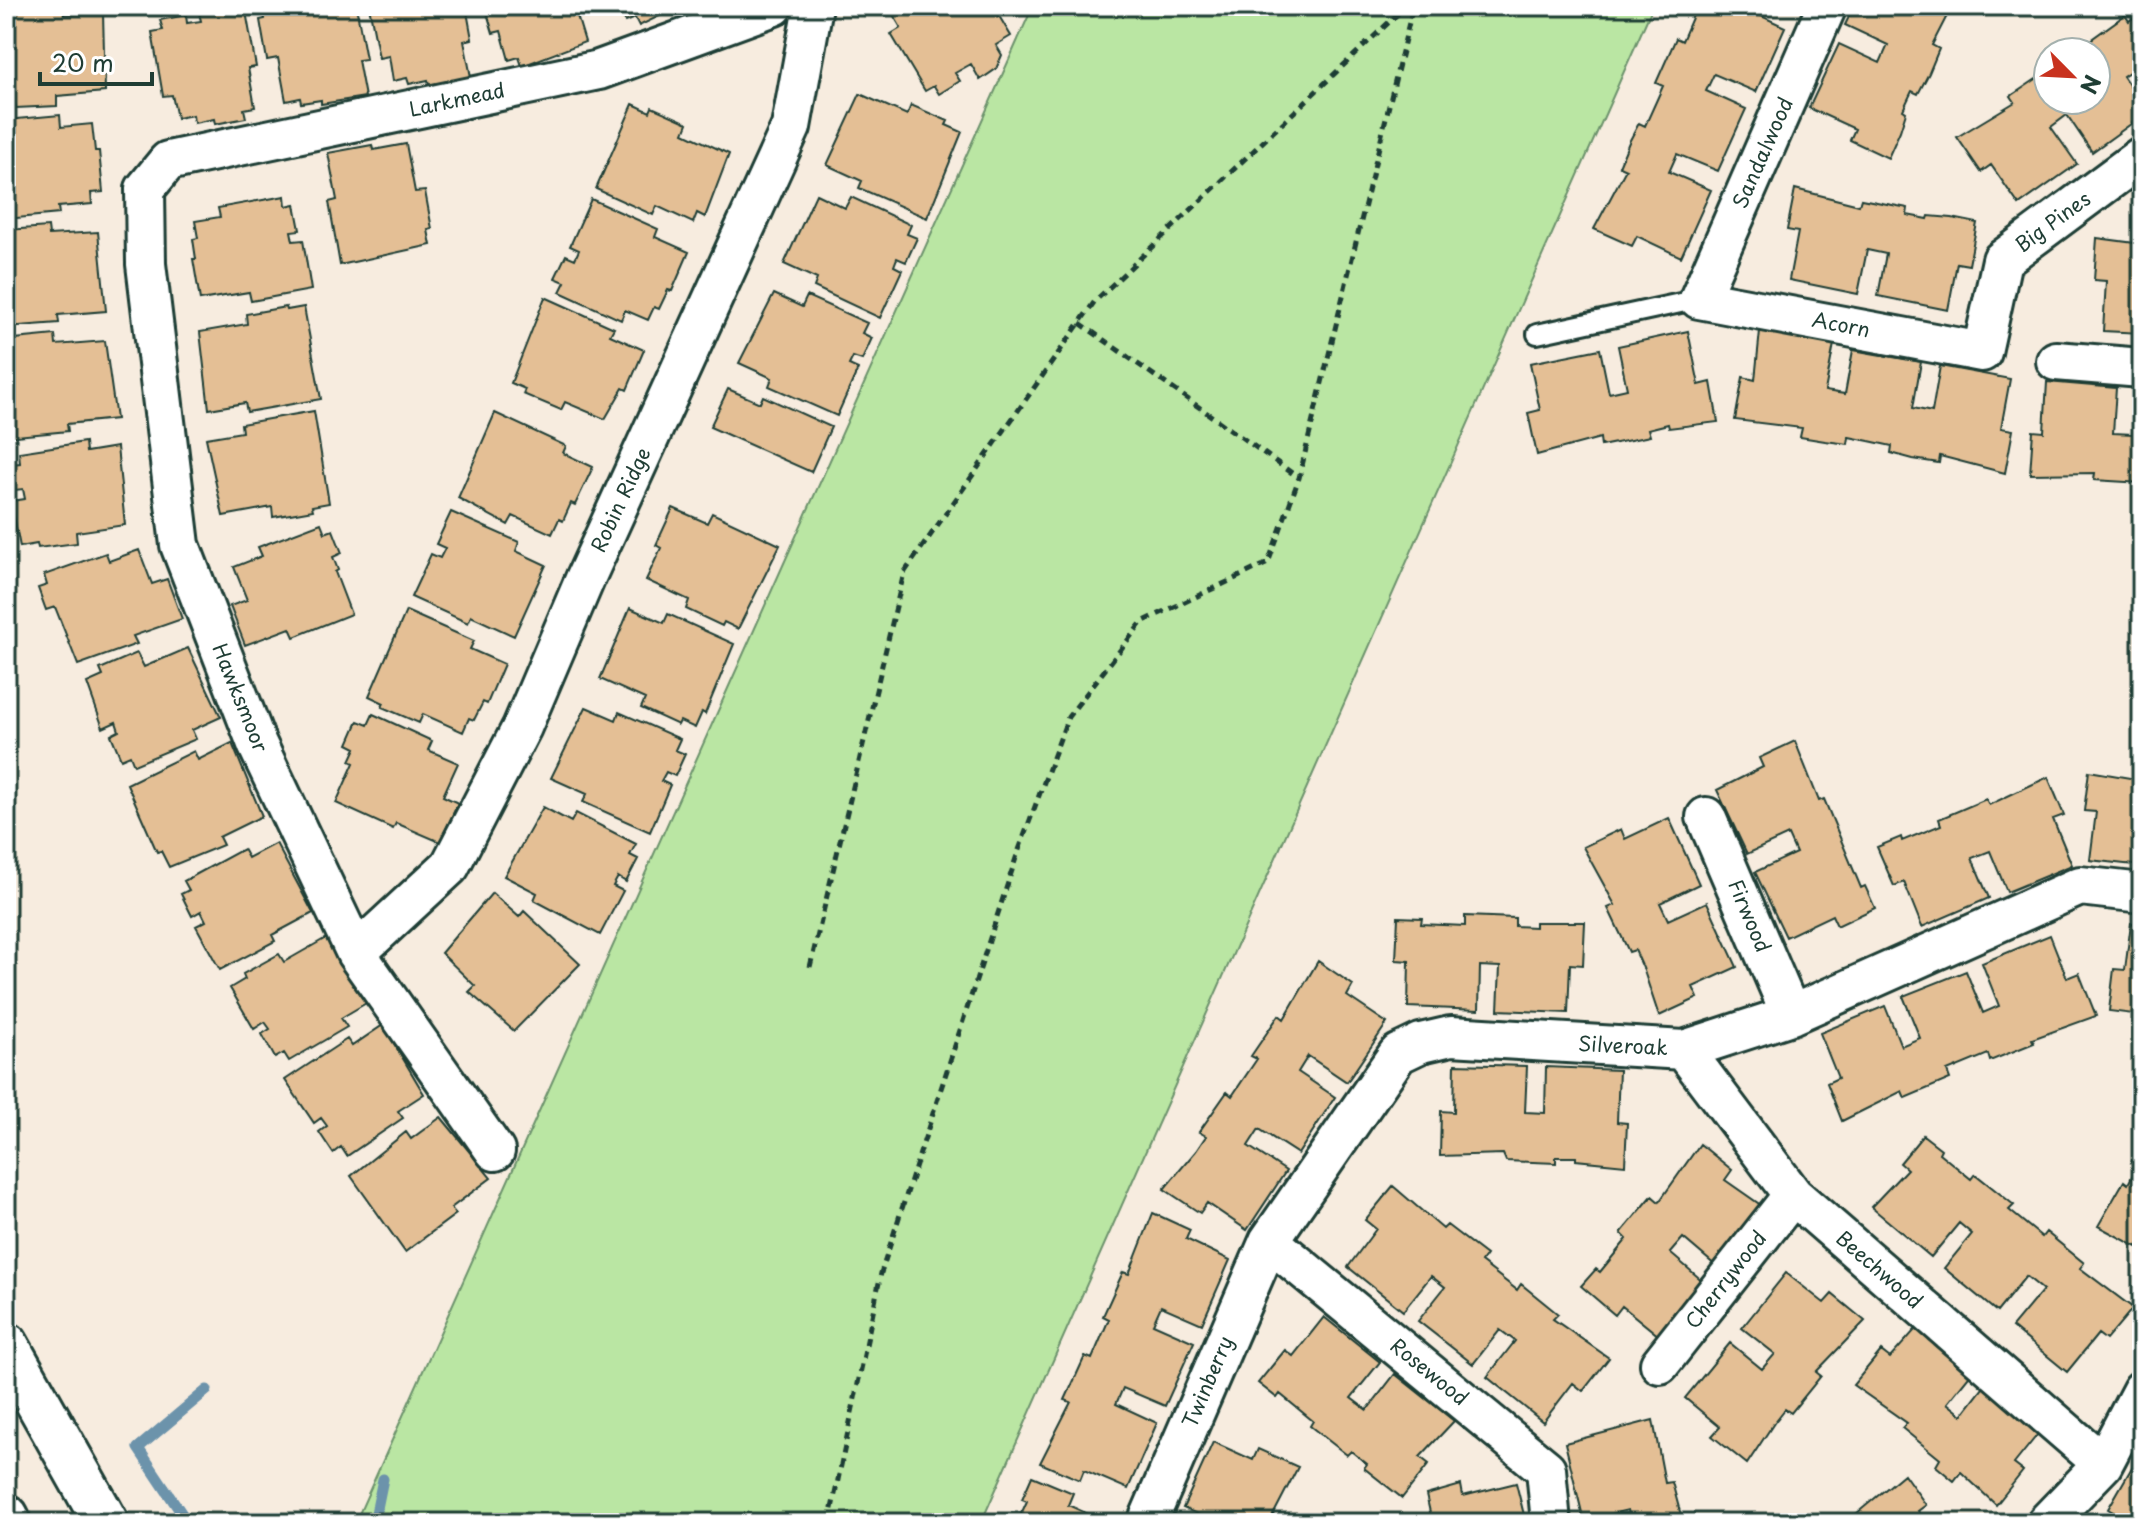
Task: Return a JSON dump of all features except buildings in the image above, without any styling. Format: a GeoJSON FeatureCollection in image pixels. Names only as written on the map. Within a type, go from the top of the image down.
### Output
{"type":"FeatureCollection","features":[{"type":"Feature","properties":{"kind":"main road"},"geometry":{"type":"LineString","coordinates":[[6,1345],[106,1523]]}},
{"type":"Feature","properties":{"kind":"main road"},"geometry":{"type":"LineString","coordinates":[[6,1517],[9,1523]]}},
{"type":"Feature","properties":{"kind":"street","name":"Larkmead"},"geometry":{"type":"LineString","coordinates":[[145,189],[168,161],[599,70],[774,6]]}},
{"type":"Feature","properties":{"kind":"street","name":"Robin Ridge"},"geometry":{"type":"LineString","coordinates":[[356,953],[450,866],[522,727],[585,579],[791,127],[813,6]]}},
{"type":"Feature","properties":{"kind":"street","name":"Sandalwood"},"geometry":{"type":"LineString","coordinates":[[1699,299],[1827,6]]}},
{"type":"Feature","properties":{"kind":"street","name":"Big Pines"},"geometry":{"type":"LineString","coordinates":[[1982,352],[2002,260],[2142,156]]}},
{"type":"Feature","properties":{"kind":"street","name":"Hawksmoor"},"geometry":{"type":"LineString","coordinates":[[145,189],[146,264],[180,545],[257,744],[356,953],[495,1151]]}},
{"type":"Feature","properties":{"kind":"street","name":"Acorn"},"geometry":{"type":"LineString","coordinates":[[1699,299],[1982,352]]}},
{"type":"Feature","properties":{"kind":"street"},"geometry":{"type":"LineString","coordinates":[[2056,361],[2142,368]]}},
{"type":"Feature","properties":{"kind":"street","name":"Firwood"},"geometry":{"type":"LineString","coordinates":[[1706,817],[1791,1015]]}},
{"type":"Feature","properties":{"kind":"street","name":"Silveroak"},"geometry":{"type":"LineString","coordinates":[[1269,1241],[1398,1054],[1421,1043],[1451,1036],[1684,1050],[1791,1015],[2080,886],[2142,893]]}},
{"type":"Feature","properties":{"kind":"street","name":"Beechwood"},"geometry":{"type":"LineString","coordinates":[[1684,1050],[1793,1195],[2103,1464]]}},
{"type":"Feature","properties":{"kind":"street","name":"Cherrywood"},"geometry":{"type":"LineString","coordinates":[[1660,1364],[1793,1195]]}},
{"type":"Feature","properties":{"kind":"street","name":"Twinberry"},"geometry":{"type":"LineString","coordinates":[[1147,1523],[1269,1241]]}},
{"type":"Feature","properties":{"kind":"street","name":"Rosewood"},"geometry":{"type":"LineString","coordinates":[[1269,1241],[1546,1469],[1551,1523]]}},
{"type":"Feature","properties":{"kind":"street"},"geometry":{"type":"LineString","coordinates":[[2046,1523],[2103,1464],[2142,1390]]}},
{"type":"Feature","properties":{"kind":"lane"},"geometry":{"type":"LineString","coordinates":[[1537,334],[1699,299]]}},
{"type":"Feature","properties":{"kind":"path"},"geometry":{"type":"LineString","coordinates":[[810,967],[904,573],[1095,301],[1406,6]]}},
{"type":"Feature","properties":{"kind":"path"},"geometry":{"type":"LineString","coordinates":[[829,1523],[881,1273],[1011,873],[1068,717],[1142,622],[1268,563],[1299,478],[1413,6]]}},
{"type":"Feature","properties":{"kind":"path"},"geometry":{"type":"LineString","coordinates":[[1080,323],[1299,478]]}},
{"type":"Feature","properties":{"kind":"green space"},"geometry":{"type":"Polygon","coordinates":[[[1033,6],[1653,6],[981,1523],[355,1523],[1033,6]]]}},
{"type":"Feature","properties":{"kind":"waterway"},"geometry":{"type":"LineString","coordinates":[[188,1523],[138,1448],[207,1390]]}},
{"type":"Feature","properties":{"kind":"waterway"},"geometry":{"type":"LineString","coordinates":[[374,1523],[383,1479]]}}]}
